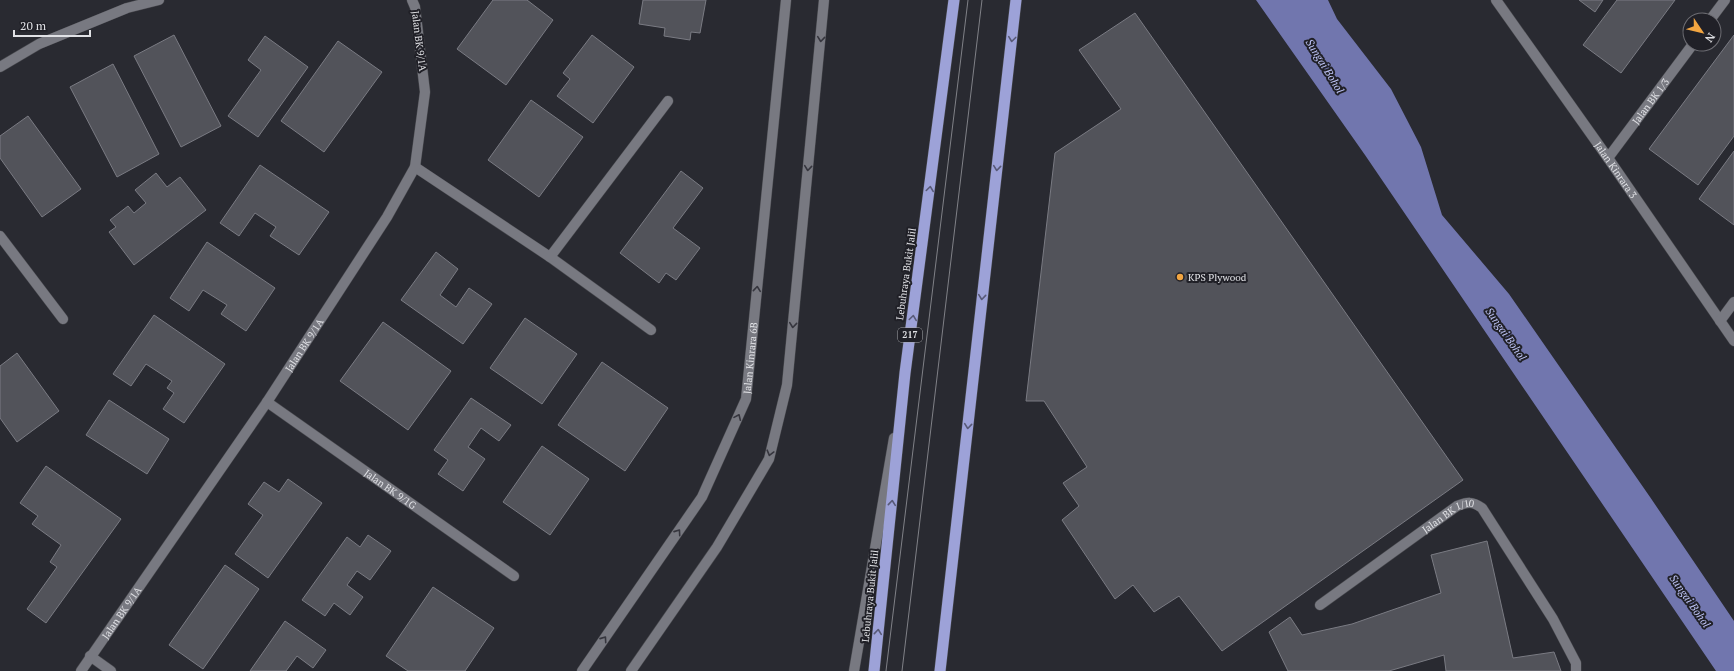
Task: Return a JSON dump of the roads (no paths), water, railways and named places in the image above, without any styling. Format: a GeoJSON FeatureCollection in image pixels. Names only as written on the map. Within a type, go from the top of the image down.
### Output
{"type":"FeatureCollection","features":[{"type":"Feature","properties":{"kind":"highway","name":"Lebuhraya Bukit Jalil"},"geometry":{"type":"LineString","coordinates":[[874,671],[905,373],[954,0]]}},
{"type":"Feature","properties":{"kind":"highway"},"geometry":{"type":"LineString","coordinates":[[940,671],[1016,0]]}},
{"type":"Feature","properties":{"kind":"street"},"geometry":{"type":"LineString","coordinates":[[0,67],[39,44],[127,8],[159,0]]}},
{"type":"Feature","properties":{"kind":"street","name":"Jalan Kinrara 6B"},"geometry":{"type":"LineString","coordinates":[[582,671],[702,497],[746,399],[786,0]]}},
{"type":"Feature","properties":{"kind":"street"},"geometry":{"type":"LineString","coordinates":[[631,671],[717,547],[769,459],[787,385],[824,0]]}},
{"type":"Feature","properties":{"kind":"street","name":"Jalan Kinrara 3"},"geometry":{"type":"LineString","coordinates":[[1496,0],[1608,158],[1734,341]]}},
{"type":"Feature","properties":{"kind":"street"},"geometry":{"type":"LineString","coordinates":[[1716,12],[1725,0]]}},
{"type":"Feature","properties":{"kind":"street","name":"Jalan BK 9/1A"},"geometry":{"type":"LineString","coordinates":[[81,671],[267,402],[387,217],[415,167],[425,92],[416,2]]}},
{"type":"Feature","properties":{"kind":"street","name":"Jalan BK 1/3"},"geometry":{"type":"LineString","coordinates":[[1608,158],[1687,52]]}},
{"type":"Feature","properties":{"kind":"street"},"geometry":{"type":"LineString","coordinates":[[550,256],[668,102]]}},
{"type":"Feature","properties":{"kind":"street"},"geometry":{"type":"LineString","coordinates":[[415,167],[550,256],[651,330]]}},
{"type":"Feature","properties":{"kind":"street"},"geometry":{"type":"LineString","coordinates":[[0,236],[63,319]]}},
{"type":"Feature","properties":{"kind":"street"},"geometry":{"type":"LineString","coordinates":[[1720,321],[1734,302]]}},
{"type":"Feature","properties":{"kind":"street"},"geometry":{"type":"LineString","coordinates":[[854,671],[905,373]]}},
{"type":"Feature","properties":{"kind":"street","name":"Jalan BK 9/1G"},"geometry":{"type":"LineString","coordinates":[[267,402],[514,576]]}},
{"type":"Feature","properties":{"kind":"street","name":"Jalan BK 1/10"},"geometry":{"type":"LineString","coordinates":[[1320,605],[1457,506],[1464,503],[1473,502],[1482,508],[1553,619],[1576,663],[1576,671]]}},
{"type":"Feature","properties":{"kind":"street"},"geometry":{"type":"LineString","coordinates":[[90,656],[111,671]]}},
{"type":"Feature","properties":{"kind":"water","name":"Sungai Bohol"},"geometry":{"type":"Polygon","coordinates":[[[1256,0],[1328,0],[1337,19],[1391,89],[1421,147],[1442,215],[1509,294],[1734,621],[1734,671],[1716,671],[1365,155],[1256,0]]]}},
{"type":"Feature","properties":{"kind":"tram line"},"geometry":{"type":"LineString","coordinates":[[886,671],[968,0]]}},
{"type":"Feature","properties":{"kind":"tram line"},"geometry":{"type":"LineString","coordinates":[[902,671],[982,0]]}},
{"type":"Feature","properties":{"kind":"place","name":"KPS Plywood"},"geometry":{"type":"Point","coordinates":[1180,277]}}]}
